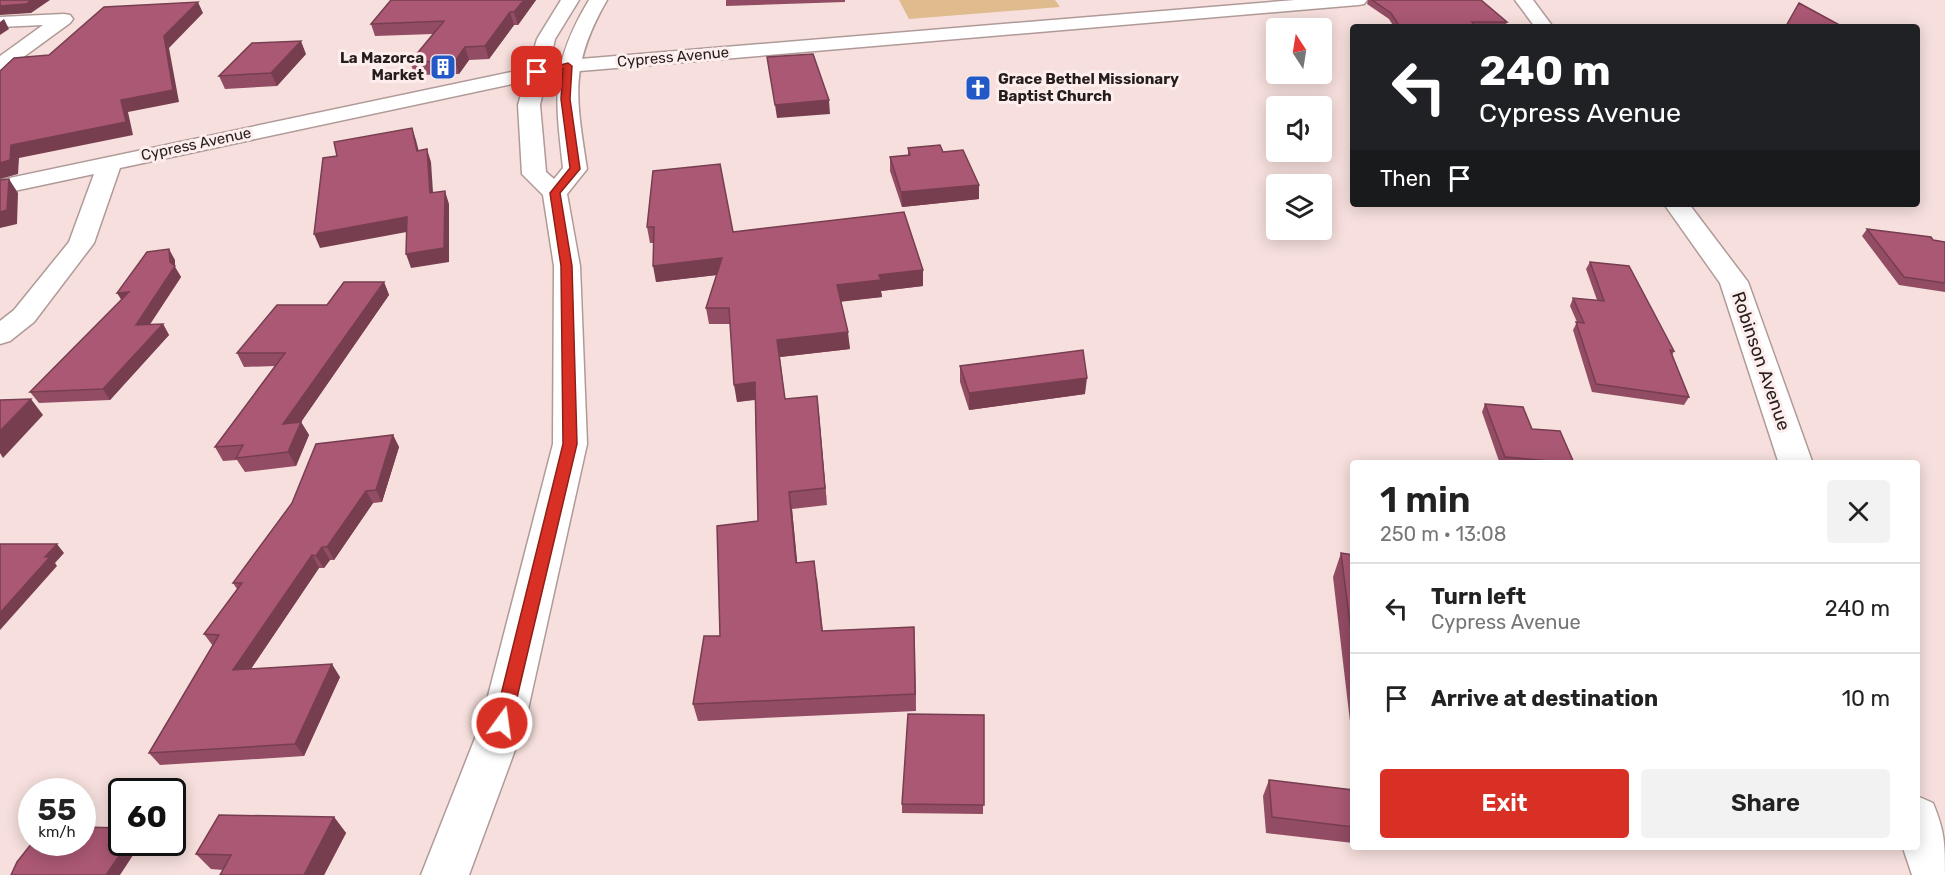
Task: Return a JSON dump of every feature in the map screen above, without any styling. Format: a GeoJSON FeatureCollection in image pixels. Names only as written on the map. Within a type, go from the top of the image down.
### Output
{"type":"FeatureCollection","features":[{"type":"Feature","properties":{"kind":"street"},"geometry":{"type":"LineString","coordinates":[[444,875],[502,723],[570,444],[567,266],[555,193],[534,174],[529,105],[546,39],[570,0]]}},
{"type":"Feature","properties":{"kind":"street"},"geometry":{"type":"LineString","coordinates":[[555,193],[575,169],[566,99],[568,66],[584,21],[598,0]]}},
{"type":"Feature","properties":{"kind":"street","name":"Cypress Avenue"},"geometry":{"type":"LineString","coordinates":[[0,188],[110,162],[568,66],[1358,0]]}},
{"type":"Feature","properties":{"kind":"street"},"geometry":{"type":"LineString","coordinates":[[1524,0],[1542,24]]}},
{"type":"Feature","properties":{"kind":"street"},"geometry":{"type":"LineString","coordinates":[[0,22],[64,19],[0,65]]}},
{"type":"Feature","properties":{"kind":"street"},"geometry":{"type":"LineString","coordinates":[[0,335],[24,316],[81,243],[110,162]]}},
{"type":"Feature","properties":{"kind":"street","name":"Robinson Avenue"},"geometry":{"type":"LineString","coordinates":[[1678,207],[1734,282],[1795,460]]}},
{"type":"Feature","properties":{"kind":"street"},"geometry":{"type":"LineString","coordinates":[[1920,827],[1936,875]]}},
{"type":"Feature","properties":{"kind":"shaded area"},"geometry":{"type":"Polygon","coordinates":[[[899,0],[1055,0],[1060,7],[909,19],[899,0]]]}},
{"type":"Feature","properties":{"kind":"building"},"geometry":{"type":"Polygon","coordinates":[[[0,0],[32,0],[26,4],[0,6],[0,0]]]}},
{"type":"Feature","properties":{"kind":"building"},"geometry":{"type":"Polygon","coordinates":[[[391,0],[524,0],[514,12],[510,12],[485,46],[465,47],[455,61],[410,62],[444,21],[371,24],[391,0]]]}},
{"type":"Feature","properties":{"kind":"building"},"geometry":{"type":"Polygon","coordinates":[[[1372,0],[1481,0],[1507,22],[1398,24],[1391,13],[1372,0]]]}},
{"type":"Feature","properties":{"kind":"building"},"geometry":{"type":"Polygon","coordinates":[[[198,2],[164,36],[173,90],[121,100],[126,122],[11,145],[10,160],[0,163],[0,71],[14,58],[49,55],[104,7],[198,2]]]}},
{"type":"Feature","properties":{"kind":"building"},"geometry":{"type":"Polygon","coordinates":[[[1799,3],[1838,24],[1787,24],[1799,3]]]}},
{"type":"Feature","properties":{"kind":"building"},"geometry":{"type":"Polygon","coordinates":[[[301,41],[271,73],[219,76],[252,43],[301,41]]]}},
{"type":"Feature","properties":{"kind":"building"},"geometry":{"type":"Polygon","coordinates":[[[813,54],[829,100],[775,105],[767,57],[813,54]]]}},
{"type":"Feature","properties":{"kind":"building"},"geometry":{"type":"Polygon","coordinates":[[[412,128],[417,151],[427,149],[430,193],[445,191],[444,248],[406,254],[407,217],[314,234],[323,158],[337,156],[334,142],[412,128]]]}},
{"type":"Feature","properties":{"kind":"building"},"geometry":{"type":"Polygon","coordinates":[[[940,145],[943,152],[963,150],[979,185],[901,192],[890,157],[910,155],[908,148],[940,145]]]}},
{"type":"Feature","properties":{"kind":"building"},"geometry":{"type":"Polygon","coordinates":[[[720,164],[733,232],[904,212],[923,270],[879,275],[881,280],[837,285],[848,332],[777,340],[785,399],[817,396],[825,488],[789,492],[796,563],[814,561],[822,631],[914,627],[915,694],[693,704],[704,636],[720,636],[717,526],[758,521],[755,382],[734,385],[729,308],[706,308],[722,258],[653,266],[654,227],[647,227],[653,171],[720,164]]]}},
{"type":"Feature","properties":{"kind":"building"},"geometry":{"type":"Polygon","coordinates":[[[9,179],[7,210],[0,212],[0,180],[9,179]]]}},
{"type":"Feature","properties":{"kind":"building"},"geometry":{"type":"Polygon","coordinates":[[[1867,229],[1931,237],[1933,240],[1945,242],[1945,283],[1904,277],[1867,229]]]}},
{"type":"Feature","properties":{"kind":"building"},"geometry":{"type":"Polygon","coordinates":[[[169,249],[170,262],[175,266],[136,325],[163,324],[103,389],[30,392],[129,292],[117,293],[147,252],[169,249]]]}},
{"type":"Feature","properties":{"kind":"building"},"geometry":{"type":"Polygon","coordinates":[[[1590,262],[1629,266],[1674,351],[1670,350],[1689,397],[1596,384],[1576,322],[1584,323],[1573,298],[1604,301],[1590,262]]]}},
{"type":"Feature","properties":{"kind":"building"},"geometry":{"type":"Polygon","coordinates":[[[344,282],[384,282],[283,424],[301,422],[288,452],[236,458],[243,445],[215,447],[285,353],[237,353],[277,305],[327,305],[344,282]]]}},
{"type":"Feature","properties":{"kind":"building"},"geometry":{"type":"Polygon","coordinates":[[[1083,350],[1087,378],[969,393],[960,366],[1083,350]]]}},
{"type":"Feature","properties":{"kind":"building"},"geometry":{"type":"Polygon","coordinates":[[[31,399],[0,431],[0,400],[31,399]]]}},
{"type":"Feature","properties":{"kind":"building"},"geometry":{"type":"Polygon","coordinates":[[[1485,404],[1523,407],[1532,429],[1560,431],[1573,460],[1540,460],[1505,457],[1485,404]]]}},
{"type":"Feature","properties":{"kind":"building"},"geometry":{"type":"Polygon","coordinates":[[[393,435],[376,490],[366,491],[327,547],[322,547],[316,556],[312,555],[233,670],[332,664],[295,744],[149,753],[219,635],[204,634],[242,583],[233,583],[292,503],[316,444],[393,435]]]}},
{"type":"Feature","properties":{"kind":"building"},"geometry":{"type":"Polygon","coordinates":[[[0,544],[57,544],[45,557],[50,557],[0,613],[0,544]]]}},
{"type":"Feature","properties":{"kind":"building"},"geometry":{"type":"Polygon","coordinates":[[[1341,553],[1350,554],[1350,624],[1341,553]]]}},
{"type":"Feature","properties":{"kind":"building"},"geometry":{"type":"Polygon","coordinates":[[[908,714],[984,715],[984,805],[902,804],[908,714]]]}},
{"type":"Feature","properties":{"kind":"building"},"geometry":{"type":"Polygon","coordinates":[[[1269,780],[1350,790],[1350,827],[1272,817],[1269,780]]]}},
{"type":"Feature","properties":{"kind":"building"},"geometry":{"type":"Polygon","coordinates":[[[219,815],[334,817],[304,875],[220,875],[231,855],[196,854],[219,815]]]}},
{"type":"Feature","properties":{"kind":"building"},"geometry":{"type":"Polygon","coordinates":[[[96,827],[108,828],[108,856],[119,856],[106,875],[11,875],[22,856],[96,856],[96,827]]]}},
{"type":"Feature","properties":{"kind":"place","name":"La Mazorca Market"},"geometry":{"type":"Point","coordinates":[443,67]}},
{"type":"Feature","properties":{"kind":"place","name":"Grace Bethel Missionary Baptist Church"},"geometry":{"type":"Point","coordinates":[978,88]}},
{"type":"Feature","properties":{"kind":"route"},"geometry":{"type":"LineString","coordinates":[[502,723],[570,444],[567,266],[555,193],[575,169],[566,99],[568,66],[537,72]]}}]}
